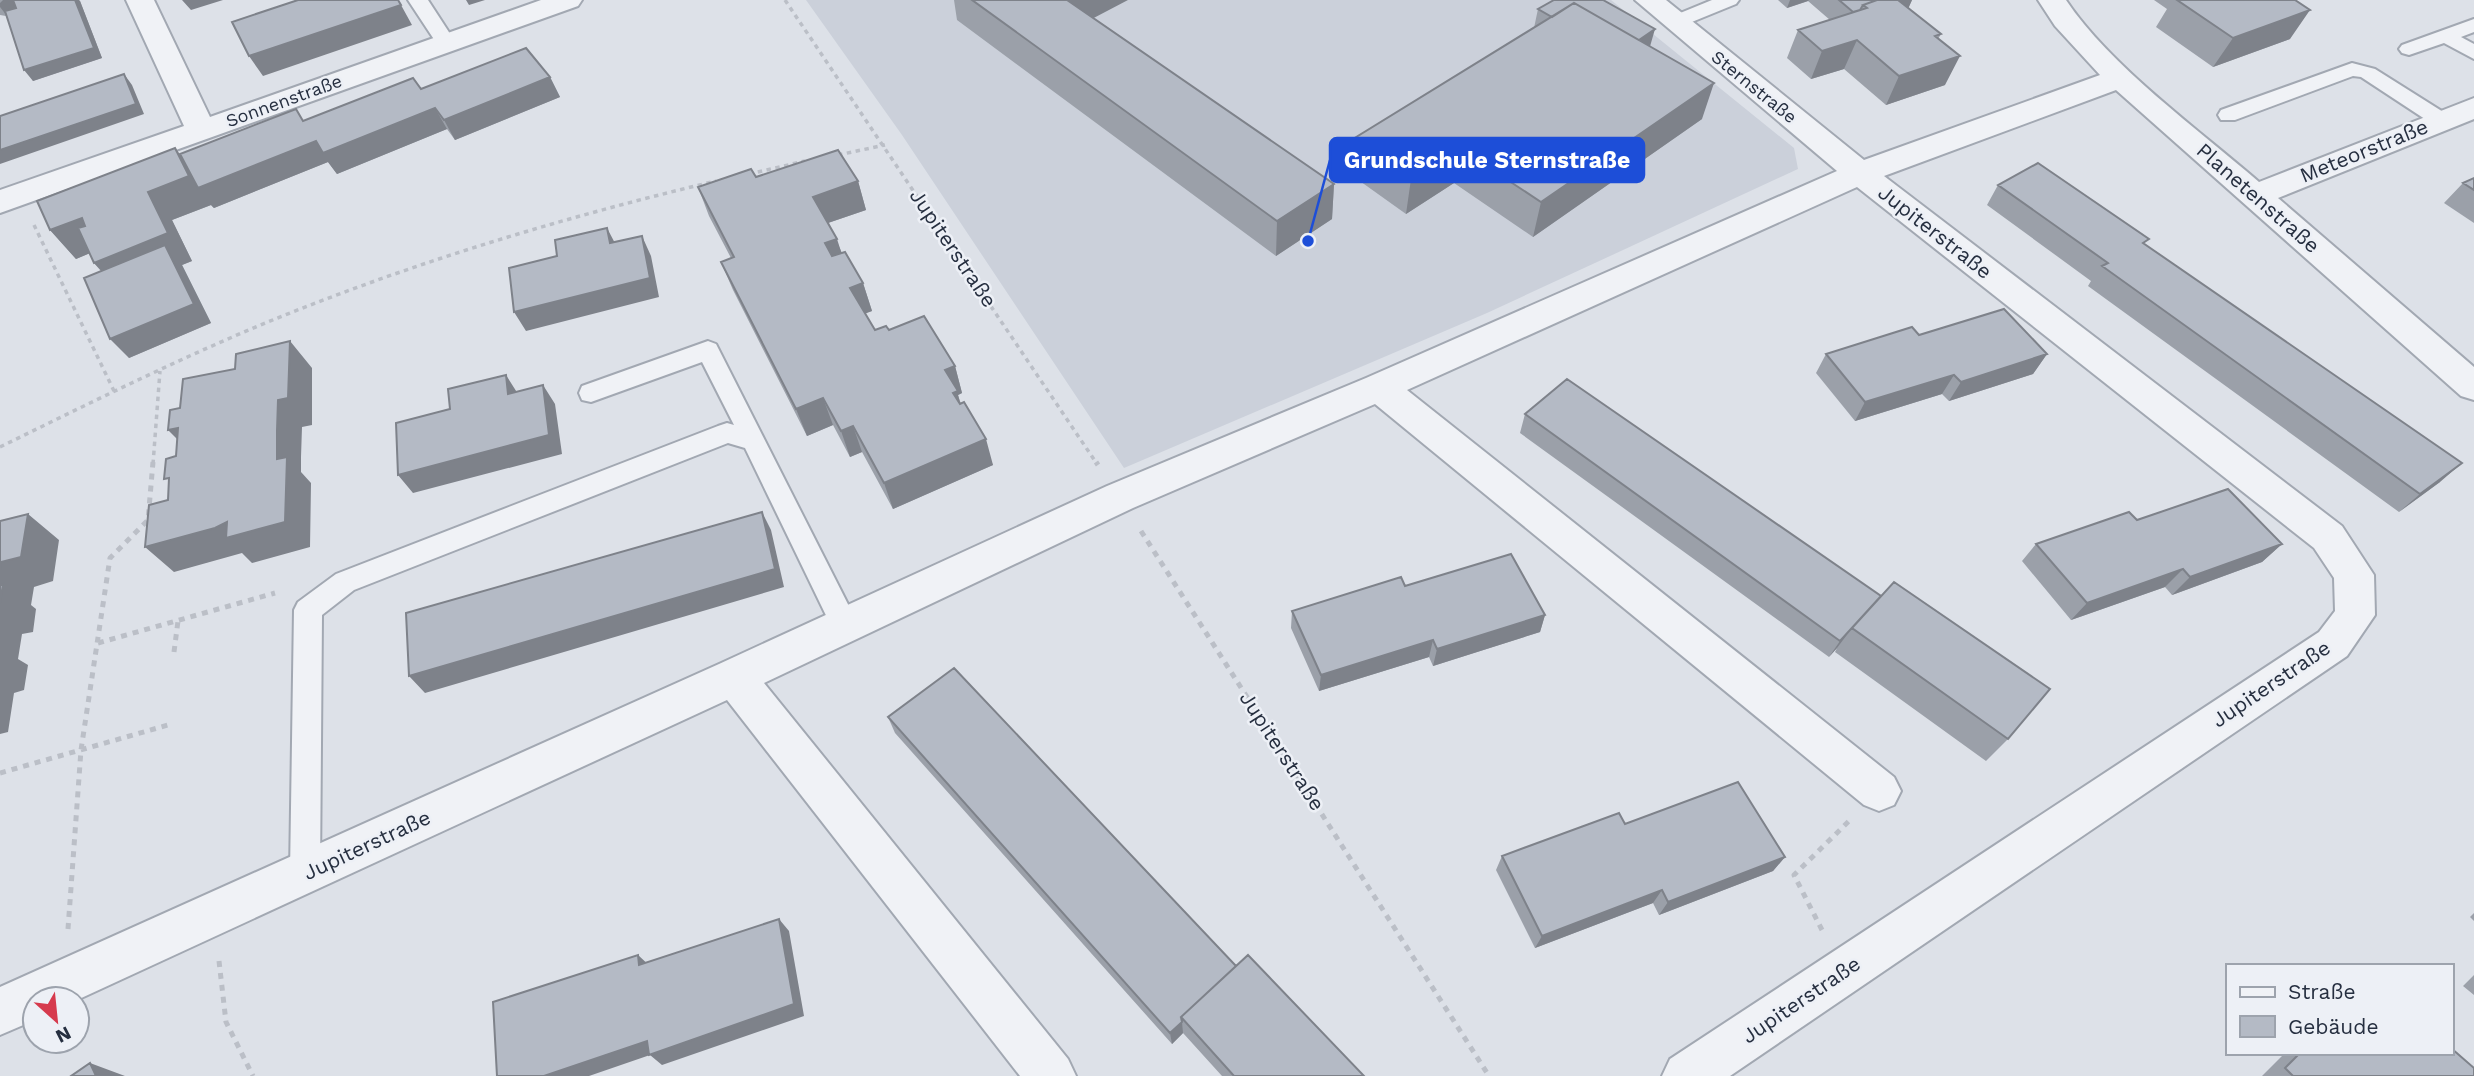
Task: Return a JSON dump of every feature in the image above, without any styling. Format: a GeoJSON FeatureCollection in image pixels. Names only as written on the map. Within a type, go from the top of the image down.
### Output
{"type":"FeatureCollection","features":[{"type":"Feature","properties":{"kind":"street"},"geometry":{"type":"LineString","coordinates":[[141,0],[201,130]]}},
{"type":"Feature","properties":{"kind":"street","name":"Sonnenstraße"},"geometry":{"type":"LineString","coordinates":[[10,199],[568,0]]}},
{"type":"Feature","properties":{"kind":"street","name":"Sternstraße"},"geometry":{"type":"LineString","coordinates":[[1648,0],[1860,173]]}},
{"type":"Feature","properties":{"kind":"street","name":"Planetenstraße"},"geometry":{"type":"LineString","coordinates":[[2052,0],[2065,20],[2120,78],[2474,387]]}},
{"type":"Feature","properties":{"kind":"street","name":"Jupiterstraße"},"geometry":{"type":"LineString","coordinates":[[0,1011],[305,874],[1120,497],[1379,387],[1860,173],[2120,78]]}},
{"type":"Feature","properties":{"kind":"street","name":"Meteorstraße"},"geometry":{"type":"LineString","coordinates":[[2255,195],[2474,108]]}},
{"type":"Feature","properties":{"kind":"street","name":"Jupiterstraße"},"geometry":{"type":"LineString","coordinates":[[1687,1076],[2333,644],[2355,615],[2354,575],[2328,537],[1860,173]]}},
{"type":"Feature","properties":{"kind":"street"},"geometry":{"type":"LineString","coordinates":[[1379,387],[1879,791]]}},
{"type":"Feature","properties":{"kind":"street"},"geometry":{"type":"LineString","coordinates":[[734,677],[1051,1076]]}},
{"type":"Feature","properties":{"kind":"lane"},"geometry":{"type":"LineString","coordinates":[[418,0],[446,43]]}},
{"type":"Feature","properties":{"kind":"lane"},"geometry":{"type":"LineString","coordinates":[[1675,22],[1729,0]]}},
{"type":"Feature","properties":{"kind":"lane"},"geometry":{"type":"LineString","coordinates":[[2409,49],[2474,25]]}},
{"type":"Feature","properties":{"kind":"lane"},"geometry":{"type":"LineString","coordinates":[[2446,36],[2474,53]]}},
{"type":"Feature","properties":{"kind":"lane"},"geometry":{"type":"LineString","coordinates":[[2228,115],[2352,69],[2368,73],[2441,120]]}},
{"type":"Feature","properties":{"kind":"lane"},"geometry":{"type":"LineString","coordinates":[[591,393],[708,349],[845,626]]}},
{"type":"Feature","properties":{"kind":"lane"},"geometry":{"type":"LineString","coordinates":[[305,874],[308,610],[345,582],[727,433],[754,441]]}},
{"type":"Feature","properties":{"kind":"path","name":"Jupiterstraße"},"geometry":{"type":"LineString","coordinates":[[785,0],[1120,497],[1489,1076]]}},
{"type":"Feature","properties":{"kind":"path"},"geometry":{"type":"LineString","coordinates":[[825,157],[885,145]]}},
{"type":"Feature","properties":{"kind":"path"},"geometry":{"type":"LineString","coordinates":[[739,176],[814,160]]}},
{"type":"Feature","properties":{"kind":"path"},"geometry":{"type":"LineString","coordinates":[[0,447],[114,391],[284,316],[444,256],[548,223],[726,179]]}},
{"type":"Feature","properties":{"kind":"path"},"geometry":{"type":"LineString","coordinates":[[10,199],[114,391]]}},
{"type":"Feature","properties":{"kind":"path"},"geometry":{"type":"LineString","coordinates":[[64,982],[81,750],[110,558],[148,520],[160,371]]}},
{"type":"Feature","properties":{"kind":"path"},"geometry":{"type":"LineString","coordinates":[[98,643],[280,592],[345,582]]}},
{"type":"Feature","properties":{"kind":"path"},"geometry":{"type":"LineString","coordinates":[[174,652],[178,621]]}},
{"type":"Feature","properties":{"kind":"path"},"geometry":{"type":"LineString","coordinates":[[0,774],[169,726]]}},
{"type":"Feature","properties":{"kind":"path"},"geometry":{"type":"LineString","coordinates":[[1843,971],[1794,875],[1879,791]]}},
{"type":"Feature","properties":{"kind":"path"},"geometry":{"type":"LineString","coordinates":[[214,915],[226,1021],[253,1076]]}},
{"type":"Feature","properties":{"kind":"shaded area"},"geometry":{"type":"Polygon","coordinates":[[[806,0],[1611,0],[1794,148],[1798,169],[1487,313],[1124,468],[902,135],[806,0]]]}},
{"type":"Feature","properties":{"kind":"building"},"geometry":{"type":"Polygon","coordinates":[[[13,0],[75,0],[94,48],[24,70],[5,11],[16,8],[13,0]]]}},
{"type":"Feature","properties":{"kind":"building"},"geometry":{"type":"Polygon","coordinates":[[[298,0],[398,0],[401,5],[249,56],[232,22],[298,0]]]}},
{"type":"Feature","properties":{"kind":"building"},"geometry":{"type":"Polygon","coordinates":[[[972,0],[1067,0],[1334,184],[1277,221],[972,0]]]}},
{"type":"Feature","properties":{"kind":"building"},"geometry":{"type":"Polygon","coordinates":[[[1554,0],[1603,0],[1655,29],[1639,40],[1574,3],[1552,17],[1538,9],[1554,0]]]}},
{"type":"Feature","properties":{"kind":"building"},"geometry":{"type":"Polygon","coordinates":[[[1839,0],[1877,0],[1853,12],[1839,0]]]}},
{"type":"Feature","properties":{"kind":"building"},"geometry":{"type":"Polygon","coordinates":[[[1877,0],[1898,0],[1941,34],[1935,36],[1960,56],[1899,76],[1857,40],[1822,51],[1798,30],[1867,8],[1863,5],[1877,0]]]}},
{"type":"Feature","properties":{"kind":"building"},"geometry":{"type":"Polygon","coordinates":[[[2177,0],[2295,0],[2310,10],[2233,38],[2177,0]]]}},
{"type":"Feature","properties":{"kind":"building"},"geometry":{"type":"Polygon","coordinates":[[[1574,3],[1714,83],[1541,202],[1459,148],[1411,179],[1353,139],[1574,3]]]}},
{"type":"Feature","properties":{"kind":"building"},"geometry":{"type":"Polygon","coordinates":[[[526,48],[550,77],[444,120],[435,108],[323,153],[316,141],[198,188],[180,154],[296,109],[303,121],[413,78],[421,89],[526,48]]]}},
{"type":"Feature","properties":{"kind":"building"},"geometry":{"type":"Polygon","coordinates":[[[124,74],[136,104],[0,150],[0,116],[124,74]]]}},
{"type":"Feature","properties":{"kind":"building"},"geometry":{"type":"Polygon","coordinates":[[[175,148],[189,176],[148,192],[168,233],[94,263],[78,228],[85,226],[82,218],[50,230],[37,201],[175,148]]]}},
{"type":"Feature","properties":{"kind":"building"},"geometry":{"type":"Polygon","coordinates":[[[838,150],[858,181],[813,197],[837,239],[825,243],[832,256],[845,252],[863,283],[850,288],[875,330],[886,326],[889,330],[924,316],[955,366],[945,370],[958,391],[953,393],[960,404],[964,402],[986,439],[884,483],[853,426],[841,431],[823,398],[796,409],[721,262],[734,257],[698,187],[751,169],[756,177],[838,150]]]}},
{"type":"Feature","properties":{"kind":"building"},"geometry":{"type":"Polygon","coordinates":[[[2038,163],[2149,239],[2143,243],[2462,463],[2420,494],[2102,266],[2108,263],[1998,185],[2038,163]]]}},
{"type":"Feature","properties":{"kind":"building"},"geometry":{"type":"Polygon","coordinates":[[[2474,178],[2474,190],[2463,183],[2474,178]]]}},
{"type":"Feature","properties":{"kind":"building"},"geometry":{"type":"Polygon","coordinates":[[[607,228],[610,243],[642,236],[650,278],[514,312],[509,268],[557,256],[555,240],[607,228]]]}},
{"type":"Feature","properties":{"kind":"building"},"geometry":{"type":"Polygon","coordinates":[[[165,245],[194,304],[110,339],[84,278],[165,245]]]}},
{"type":"Feature","properties":{"kind":"building"},"geometry":{"type":"Polygon","coordinates":[[[2004,309],[2047,354],[1961,382],[1954,375],[1865,402],[1826,354],[1912,327],[1919,335],[2004,309]]]}},
{"type":"Feature","properties":{"kind":"building"},"geometry":{"type":"Polygon","coordinates":[[[290,341],[288,398],[278,400],[277,431],[277,459],[287,457],[285,522],[226,538],[227,522],[215,528],[145,547],[149,505],[168,500],[169,478],[164,479],[166,459],[176,456],[178,428],[168,430],[170,410],[180,408],[183,379],[235,369],[236,354],[290,341]]]}},
{"type":"Feature","properties":{"kind":"building"},"geometry":{"type":"Polygon","coordinates":[[[506,375],[508,394],[543,385],[549,435],[398,475],[396,423],[450,409],[448,389],[506,375]]]}},
{"type":"Feature","properties":{"kind":"building"},"geometry":{"type":"Polygon","coordinates":[[[1567,379],[1881,596],[1840,641],[1525,414],[1567,379]]]}},
{"type":"Feature","properties":{"kind":"building"},"geometry":{"type":"Polygon","coordinates":[[[2228,489],[2282,544],[2190,577],[2183,569],[2087,603],[2036,544],[2129,512],[2137,520],[2228,489]]]}},
{"type":"Feature","properties":{"kind":"building"},"geometry":{"type":"Polygon","coordinates":[[[762,512],[775,569],[409,676],[406,613],[762,512]]]}},
{"type":"Feature","properties":{"kind":"building"},"geometry":{"type":"Polygon","coordinates":[[[28,514],[21,557],[1,562],[0,570],[0,521],[28,514]]]}},
{"type":"Feature","properties":{"kind":"building"},"geometry":{"type":"Polygon","coordinates":[[[1511,554],[1545,615],[1437,649],[1433,640],[1321,675],[1292,611],[1401,577],[1405,586],[1511,554]]]}},
{"type":"Feature","properties":{"kind":"building"},"geometry":{"type":"Polygon","coordinates":[[[1894,582],[2050,689],[2008,739],[1852,628],[1894,582]]]}},
{"type":"Feature","properties":{"kind":"building"},"geometry":{"type":"Polygon","coordinates":[[[954,668],[1236,966],[1181,1017],[1182,1022],[1170,1033],[888,717],[954,668]]]}},
{"type":"Feature","properties":{"kind":"building"},"geometry":{"type":"Polygon","coordinates":[[[1738,782],[1785,857],[1668,902],[1662,890],[1542,936],[1502,856],[1619,813],[1625,824],[1738,782]]]}},
{"type":"Feature","properties":{"kind":"building"},"geometry":{"type":"Polygon","coordinates":[[[779,919],[794,1004],[649,1055],[647,1041],[544,1076],[497,1076],[493,1002],[638,955],[639,965],[779,919]]]}},
{"type":"Feature","properties":{"kind":"building"},"geometry":{"type":"Polygon","coordinates":[[[1248,955],[1364,1076],[1234,1076],[1181,1017],[1248,955]]]}},
{"type":"Feature","properties":{"kind":"building"},"geometry":{"type":"Polygon","coordinates":[[[2453,1050],[2474,1068],[2474,1076],[2293,1076],[2285,1068],[2298,1055],[2453,1055],[2453,1050]]]}},
{"type":"Feature","properties":{"kind":"building"},"geometry":{"type":"Polygon","coordinates":[[[90,1063],[96,1076],[71,1076],[90,1063]]]}},
{"type":"Feature","properties":{"kind":"place","name":"Grundschule Sternstraße"},"geometry":{"type":"Point","coordinates":[1308,241]}}]}
